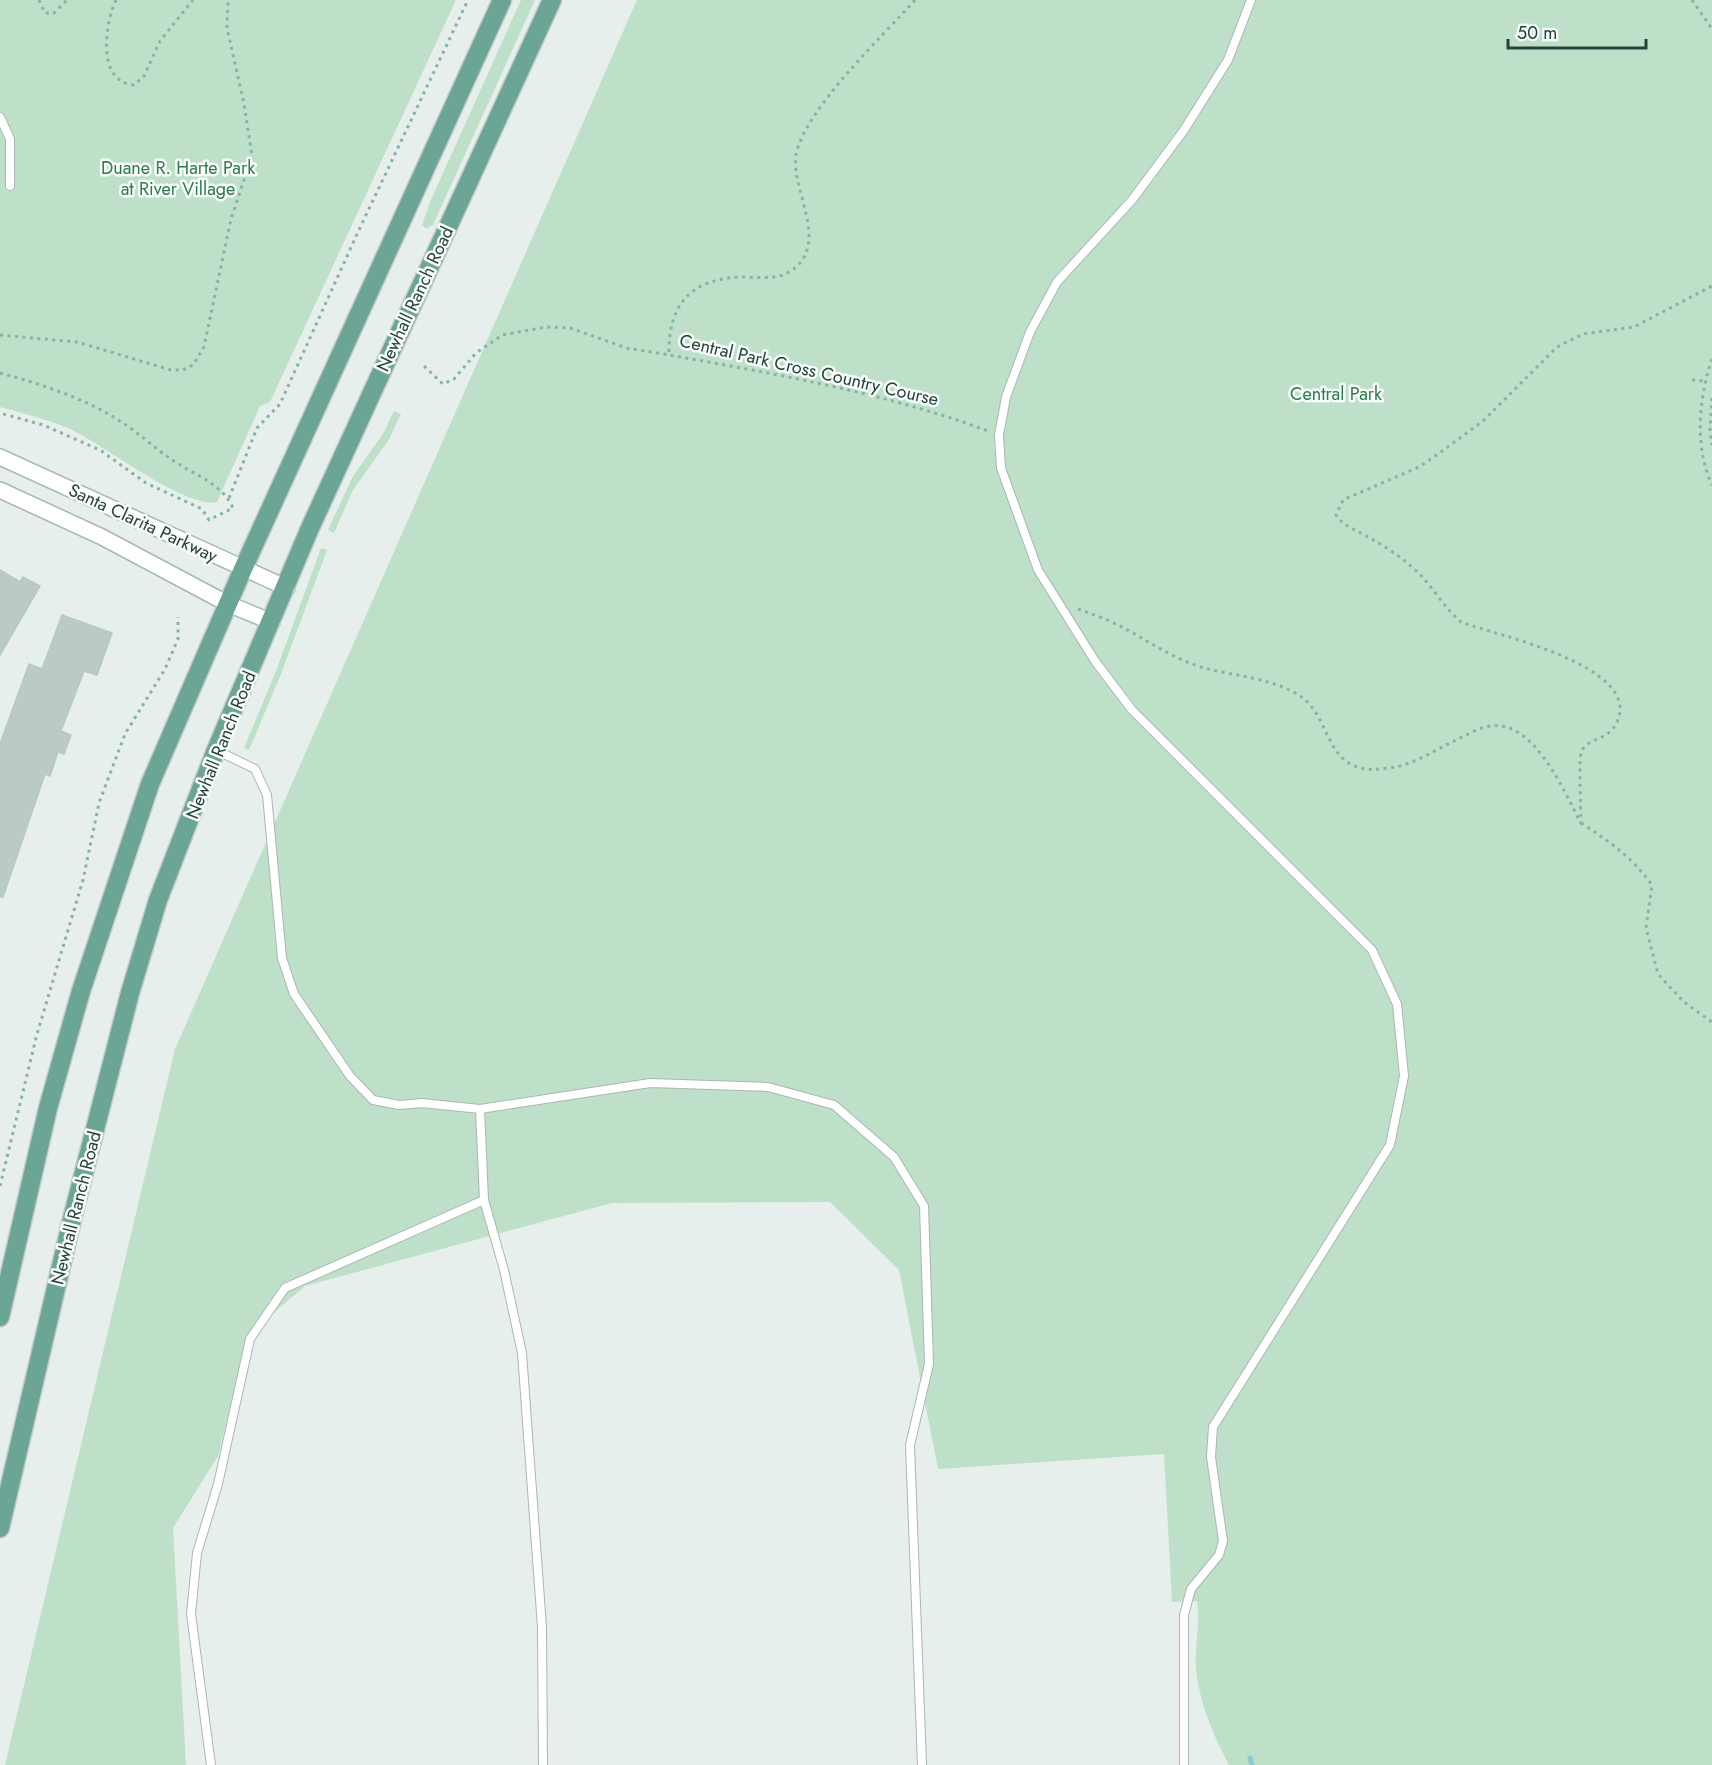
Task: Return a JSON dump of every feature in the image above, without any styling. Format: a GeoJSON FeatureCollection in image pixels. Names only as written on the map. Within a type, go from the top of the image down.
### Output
{"type":"FeatureCollection","features":[{"type":"Feature","properties":{"kind":"main road"},"geometry":{"type":"LineString","coordinates":[[0,1317],[48,1108],[81,991],[150,784],[243,569],[502,0]]}},
{"type":"Feature","properties":{"kind":"main road","name":"Newhall Ranch Road"},"geometry":{"type":"LineString","coordinates":[[0,1528],[74,1215],[130,993],[158,900],[216,750],[310,528],[552,0]]}},
{"type":"Feature","properties":{"kind":"street","name":"Santa Clarita Parkway"},"geometry":{"type":"LineString","coordinates":[[0,457],[286,588]]}},
{"type":"Feature","properties":{"kind":"street","name":"Santa Clarita Parkway"},"geometry":{"type":"LineString","coordinates":[[0,490],[112,542],[228,604],[272,622]]}},
{"type":"Feature","properties":{"kind":"lane"},"geometry":{"type":"LineString","coordinates":[[1184,1765],[1184,1615],[1191,1589],[1219,1556],[1223,1541],[1211,1457],[1213,1427],[1390,1145],[1404,1076],[1397,1004],[1372,950],[1132,710],[1095,661],[1038,570],[1001,468],[999,435],[1006,397],[1030,332],[1057,282],[1132,200],[1184,130],[1228,60],[1251,0]]}},
{"type":"Feature","properties":{"kind":"lane"},"geometry":{"type":"LineString","coordinates":[[0,117],[10,139],[10,186]]}},
{"type":"Feature","properties":{"kind":"lane"},"geometry":{"type":"LineString","coordinates":[[216,750],[255,769],[267,795],[282,958],[294,994],[350,1076],[373,1100],[399,1105],[422,1103],[480,1109],[650,1083],[768,1087],[834,1105],[894,1157],[924,1206],[929,1364],[910,1445],[921,1765]]}},
{"type":"Feature","properties":{"kind":"lane"},"geometry":{"type":"LineString","coordinates":[[480,1109],[484,1200],[504,1270],[522,1353],[542,1627],[543,1765]]}},
{"type":"Feature","properties":{"kind":"lane"},"geometry":{"type":"LineString","coordinates":[[211,1765],[191,1614],[197,1553],[218,1484],[250,1339],[285,1288],[484,1200]]}},
{"type":"Feature","properties":{"kind":"path"},"geometry":{"type":"LineString","coordinates":[[39,0],[45,13],[54,13],[67,0]]}},
{"type":"Feature","properties":{"kind":"path"},"geometry":{"type":"LineString","coordinates":[[116,0],[108,17],[105,38],[106,54],[114,73],[127,84],[134,85],[144,76],[160,42],[194,0]]}},
{"type":"Feature","properties":{"kind":"path"},"geometry":{"type":"LineString","coordinates":[[0,335],[77,342],[171,370],[183,370],[193,365],[200,357],[215,301],[231,219],[252,156],[244,104],[227,28],[228,0]]}},
{"type":"Feature","properties":{"kind":"path"},"geometry":{"type":"LineString","coordinates":[[229,498],[257,428],[280,404],[358,232],[468,0]]}},
{"type":"Feature","properties":{"kind":"path","name":"Central Park Cross Country Course"},"geometry":{"type":"LineString","coordinates":[[915,0],[849,74],[804,134],[796,153],[795,169],[809,219],[807,245],[800,262],[786,274],[709,282],[685,297],[672,316],[668,332],[669,356],[769,372],[943,414],[999,435]]}},
{"type":"Feature","properties":{"kind":"path"},"geometry":{"type":"LineString","coordinates":[[1692,0],[1712,29]]}},
{"type":"Feature","properties":{"kind":"path"},"geometry":{"type":"LineString","coordinates":[[1581,823],[1582,792],[1579,763],[1581,751],[1590,743],[1608,736],[1618,720],[1618,703],[1609,685],[1596,672],[1565,657],[1461,622],[1448,611],[1433,588],[1412,567],[1368,537],[1341,524],[1336,515],[1343,500],[1419,467],[1483,421],[1557,347],[1583,334],[1634,327],[1712,286]]}},
{"type":"Feature","properties":{"kind":"path"},"geometry":{"type":"LineString","coordinates":[[424,366],[443,384],[454,379],[476,353],[502,335],[546,327],[570,328],[627,348],[669,356]]}},
{"type":"Feature","properties":{"kind":"path"},"geometry":{"type":"LineString","coordinates":[[1712,359],[1705,381],[1701,445],[1712,485]]}},
{"type":"Feature","properties":{"kind":"path"},"geometry":{"type":"LineString","coordinates":[[0,373],[48,386],[99,409],[125,425],[174,462],[220,489],[229,498],[233,508],[209,520],[202,509],[146,483],[100,450],[43,425],[0,413]]}},
{"type":"Feature","properties":{"kind":"path"},"geometry":{"type":"LineString","coordinates":[[1692,380],[1705,381]]}},
{"type":"Feature","properties":{"kind":"path"},"geometry":{"type":"LineString","coordinates":[[1712,398],[1710,430],[1712,445]]}},
{"type":"Feature","properties":{"kind":"path"},"geometry":{"type":"LineString","coordinates":[[1057,600],[1118,624],[1175,656],[1200,666],[1280,686],[1299,695],[1314,709],[1327,731],[1335,752],[1353,766],[1369,771],[1402,766],[1491,725],[1514,730],[1534,745],[1554,771],[1581,823],[1616,846],[1636,863],[1652,885],[1646,928],[1658,974],[1684,1002],[1712,1022]]}},
{"type":"Feature","properties":{"kind":"path"},"geometry":{"type":"LineString","coordinates":[[0,1186],[37,1034],[83,879],[99,804],[125,734],[165,669],[178,639],[178,617]]}},
{"type":"Feature","properties":{"kind":"green space","name":"Duane R. Harte Park at River Village"},"geometry":{"type":"Polygon","coordinates":[[[0,0],[456,0],[270,402],[260,406],[217,502],[203,502],[166,487],[65,427],[0,407],[0,0]]]}},
{"type":"Feature","properties":{"kind":"green space"},"geometry":{"type":"Polygon","coordinates":[[[521,0],[535,0],[433,225],[426,229],[422,225],[430,202],[521,0]]]}},
{"type":"Feature","properties":{"kind":"green space","name":"Central Park"},"geometry":{"type":"Polygon","coordinates":[[[637,0],[1712,0],[1712,1765],[1229,1765],[1208,1718],[1200,1693],[1196,1659],[1197,1601],[1172,1602],[1164,1454],[938,1469],[899,1270],[830,1202],[612,1203],[305,1286],[248,1335],[218,1456],[173,1528],[186,1765],[5,1765],[175,1049],[637,0]]]}},
{"type":"Feature","properties":{"kind":"green space"},"geometry":{"type":"Polygon","coordinates":[[[394,411],[401,414],[388,441],[353,490],[334,533],[328,530],[353,476],[383,434],[394,411]]]}},
{"type":"Feature","properties":{"kind":"green space"},"geometry":{"type":"Polygon","coordinates":[[[321,548],[327,550],[281,674],[249,750],[244,748],[276,671],[321,548]]]}},
{"type":"Feature","properties":{"kind":"building"},"geometry":{"type":"Polygon","coordinates":[[[0,570],[20,582],[23,577],[40,586],[0,655],[0,570]]]}},
{"type":"Feature","properties":{"kind":"building"},"geometry":{"type":"Polygon","coordinates":[[[62,615],[112,633],[97,675],[84,671],[61,731],[71,735],[64,754],[58,752],[50,776],[45,774],[3,897],[0,897],[0,744],[29,664],[42,669],[62,615]]]}},
{"type":"Feature","properties":{"kind":"waterway"},"geometry":{"type":"LineString","coordinates":[[1250,1758],[1252,1765]]}}]}
